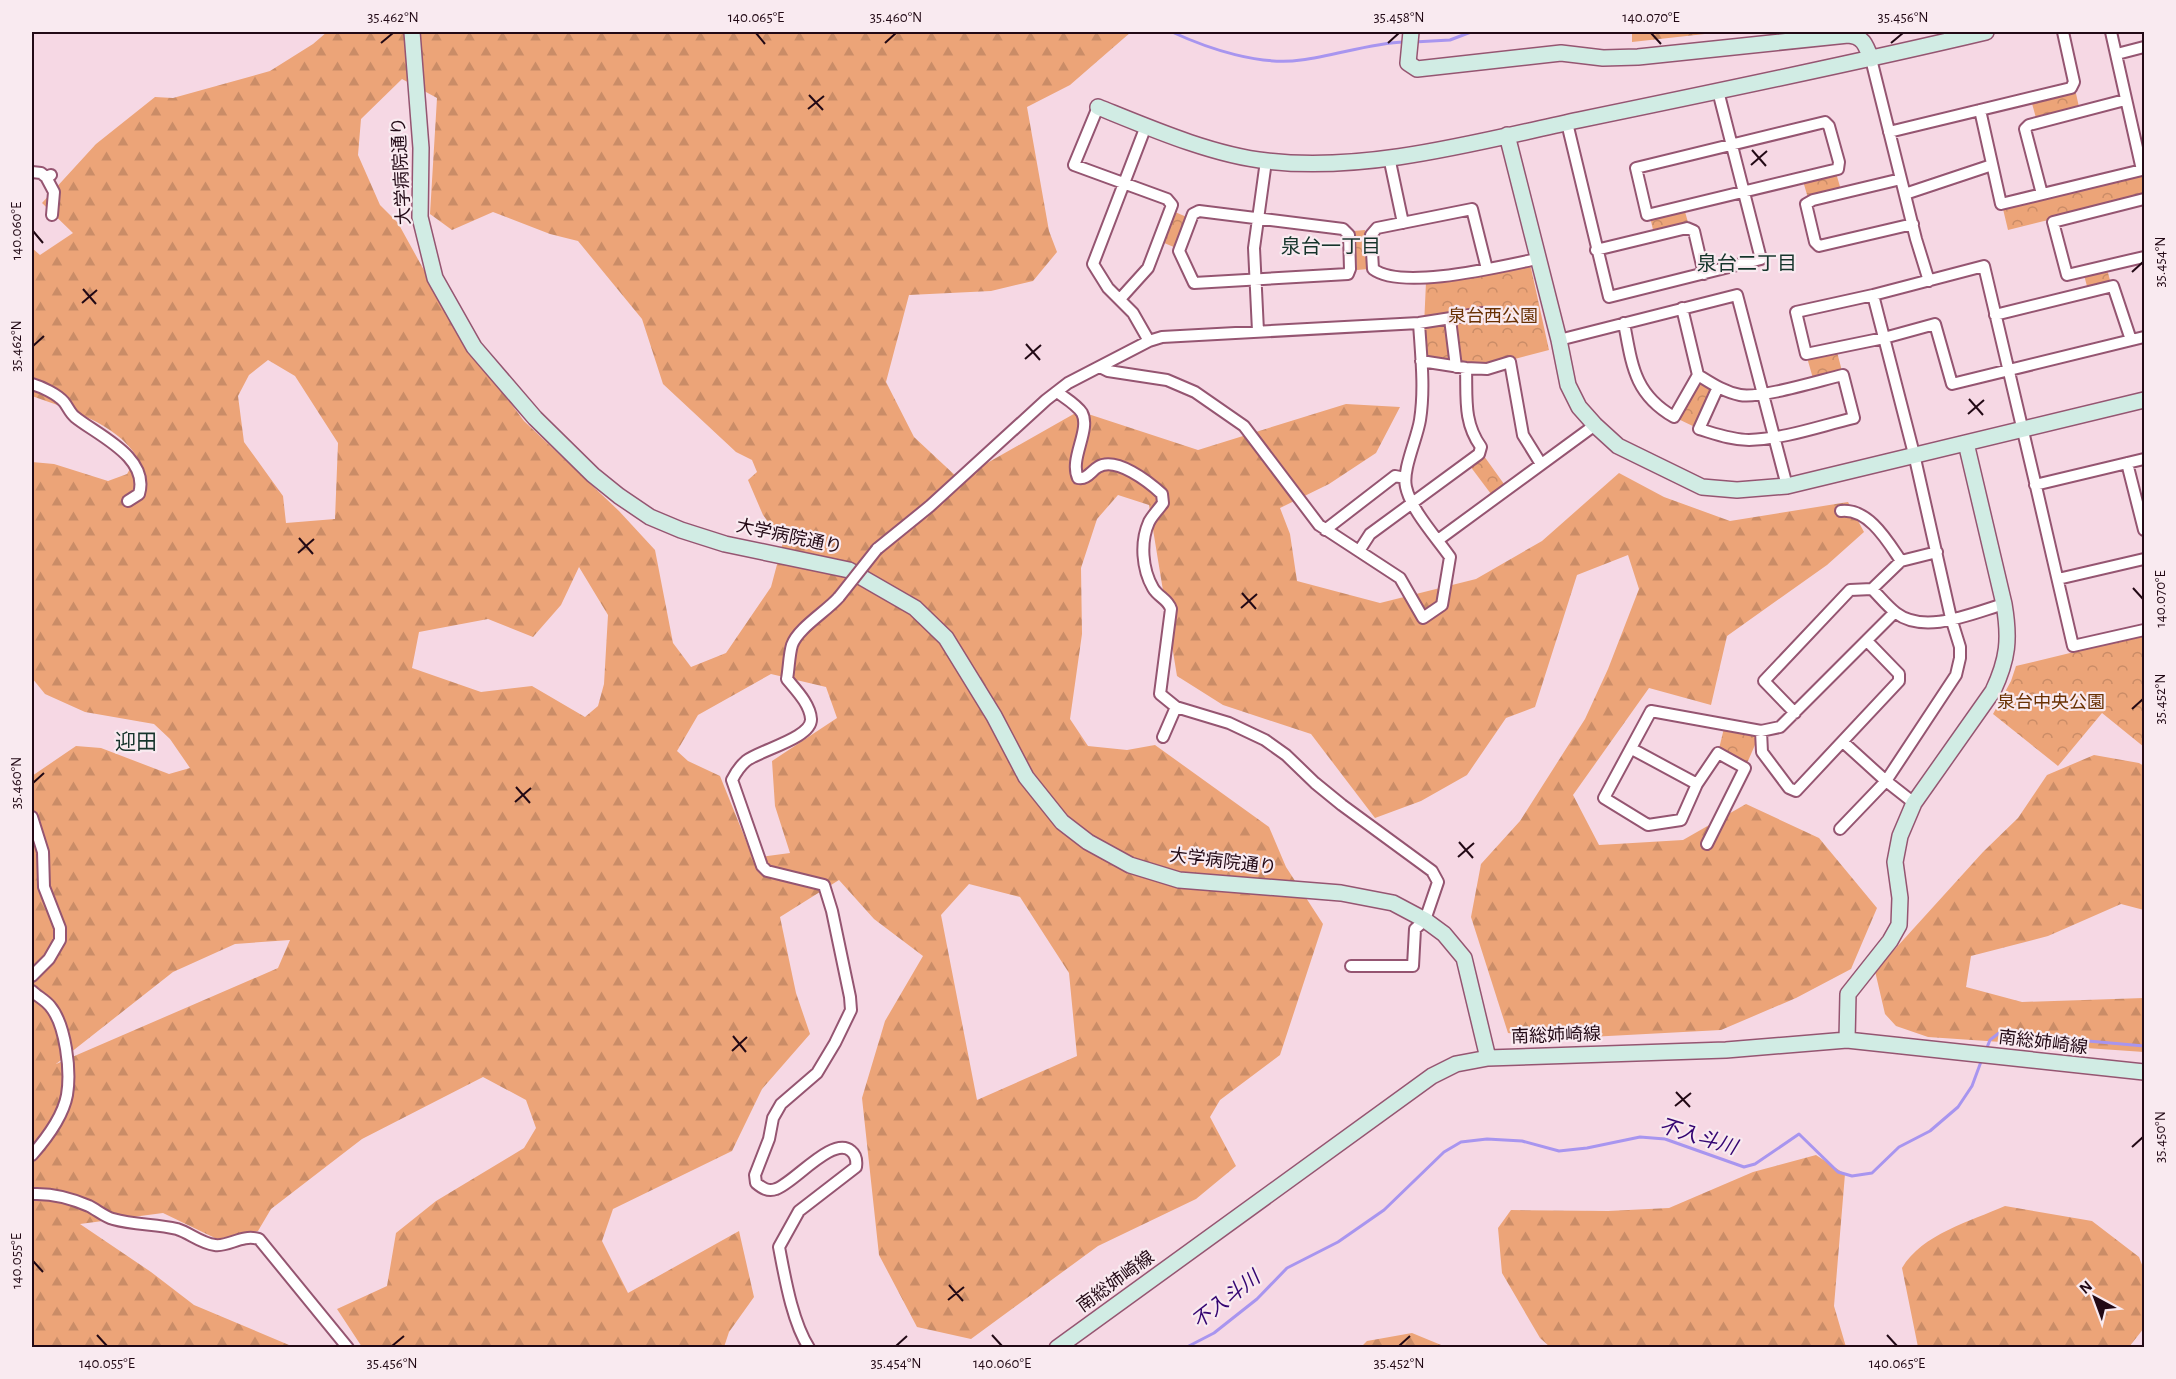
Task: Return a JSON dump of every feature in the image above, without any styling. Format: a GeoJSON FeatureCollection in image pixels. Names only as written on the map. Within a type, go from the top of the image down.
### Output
{"type":"FeatureCollection","features":[{"type":"Feature","properties":{"kind":"street","name":"大学病院通り"},"geometry":{"type":"LineString","coordinates":[[412,32],[421,148],[420,217],[435,278],[474,347],[535,418],[593,475],[650,517],[681,530],[724,544],[849,570],[915,608],[946,638],[994,716],[1026,777],[1062,822],[1088,842],[1130,865],[1179,880],[1341,892],[1393,903],[1425,920],[1444,934],[1464,958],[1488,1058]]}},
{"type":"Feature","properties":{"kind":"street"},"geometry":{"type":"LineString","coordinates":[[1411,32],[1408,63],[1417,69],[1561,53],[1604,58],[1638,57],[1856,35],[1863,40],[1871,59],[1929,281]]}},
{"type":"Feature","properties":{"kind":"street"},"geometry":{"type":"LineString","coordinates":[[1120,299],[1148,268],[1172,205],[1167,199],[1074,165],[1098,107],[1211,149],[1266,161],[1348,162],[1389,157],[1567,123],[1871,59],[1986,32]]}},
{"type":"Feature","properties":{"kind":"street"},"geometry":{"type":"LineString","coordinates":[[1890,132],[2071,88],[2074,82],[2063,32]]}},
{"type":"Feature","properties":{"kind":"street"},"geometry":{"type":"LineString","coordinates":[[1980,110],[2001,204],[2142,170],[2111,32]]}},
{"type":"Feature","properties":{"kind":"street"},"geometry":{"type":"LineString","coordinates":[[2117,54],[2145,47]]}},
{"type":"Feature","properties":{"kind":"street"},"geometry":{"type":"LineString","coordinates":[[1567,123],[1609,297],[1761,259],[1718,91]]}},
{"type":"Feature","properties":{"kind":"street"},"geometry":{"type":"LineString","coordinates":[[2042,194],[2025,129],[2029,125],[2125,100]]}},
{"type":"Feature","properties":{"kind":"street"},"geometry":{"type":"LineString","coordinates":[[1825,122],[1829,126],[1839,162],[1838,170],[1744,192],[1647,215],[1636,168],[1825,122]]}},
{"type":"Feature","properties":{"kind":"street"},"geometry":{"type":"LineString","coordinates":[[1146,126],[1093,264],[1108,288],[1133,313],[1149,341]]}},
{"type":"Feature","properties":{"kind":"street"},"geometry":{"type":"LineString","coordinates":[[1507,135],[1559,340],[1568,385],[1579,407],[1618,446],[1702,487],[1737,490],[1787,486],[2145,400]]}},
{"type":"Feature","properties":{"kind":"street"},"geometry":{"type":"LineString","coordinates":[[1389,157],[1403,223]]}},
{"type":"Feature","properties":{"kind":"street"},"geometry":{"type":"LineString","coordinates":[[1258,331],[1254,248],[1266,161]]}},
{"type":"Feature","properties":{"kind":"street"},"geometry":{"type":"LineString","coordinates":[[1905,194],[1992,165]]}},
{"type":"Feature","properties":{"kind":"street"},"geometry":{"type":"LineString","coordinates":[[32,172],[49,176],[54,192],[52,215]]}},
{"type":"Feature","properties":{"kind":"street"},"geometry":{"type":"LineString","coordinates":[[1901,179],[1813,200],[1806,204],[1815,242],[1819,246],[1913,224]]}},
{"type":"Feature","properties":{"kind":"street"},"geometry":{"type":"LineString","coordinates":[[2145,199],[2053,222],[2067,275],[2145,257]]}},
{"type":"Feature","properties":{"kind":"street"},"geometry":{"type":"LineString","coordinates":[[1487,269],[1472,210],[1377,228],[1371,235],[1373,269],[1380,274],[1420,278],[1451,275],[1487,269],[1537,259]]}},
{"type":"Feature","properties":{"kind":"street"},"geometry":{"type":"LineString","coordinates":[[1199,211],[1257,219],[1343,229],[1349,235],[1350,269],[1348,274],[1194,283],[1179,251],[1192,214],[1199,211]]}},
{"type":"Feature","properties":{"kind":"street"},"geometry":{"type":"LineString","coordinates":[[1596,250],[1687,228],[1694,231],[1704,274]]}},
{"type":"Feature","properties":{"kind":"street"},"geometry":{"type":"LineString","coordinates":[[2145,337],[2131,340],[2008,370],[1952,384],[1935,324],[1884,338],[1806,354],[1796,312],[1984,266],[1995,315],[2008,370],[2022,429],[2036,485],[2073,646],[2145,630]]}},
{"type":"Feature","properties":{"kind":"street"},"geometry":{"type":"LineString","coordinates":[[1995,315],[2113,286],[2131,340]]}},
{"type":"Feature","properties":{"kind":"street"},"geometry":{"type":"LineString","coordinates":[[1559,340],[1737,295],[1787,486]]}},
{"type":"Feature","properties":{"kind":"street"},"geometry":{"type":"LineString","coordinates":[[1840,829],[1886,782],[1956,675],[1960,658],[1960,647],[1951,618],[1914,454],[1873,295]]}},
{"type":"Feature","properties":{"kind":"street"},"geometry":{"type":"LineString","coordinates":[[1624,324],[1633,370],[1639,384],[1652,402],[1674,417],[1698,375],[1683,309]]}},
{"type":"Feature","properties":{"kind":"street"},"geometry":{"type":"LineString","coordinates":[[809,1347],[804,1340],[793,1307],[779,1247],[799,1211],[856,1167],[857,1159],[847,1148],[833,1149],[777,1189],[764,1189],[756,1183],[755,1175],[769,1139],[773,1118],[781,1104],[817,1072],[835,1043],[850,1010],[850,997],[832,911],[824,885],[767,871],[762,866],[732,780],[736,771],[755,755],[794,739],[808,729],[811,720],[808,710],[787,679],[792,644],[802,630],[829,609],[877,549],[930,506],[1057,392],[1068,383],[1149,341],[1162,337],[1419,323],[1484,313]]}},
{"type":"Feature","properties":{"kind":"street"},"geometry":{"type":"LineString","coordinates":[[1359,551],[1370,534],[1479,453],[1481,447],[1468,421],[1461,367],[1450,319]]}},
{"type":"Feature","properties":{"kind":"street"},"geometry":{"type":"LineString","coordinates":[[1100,367],[1108,371],[1167,380],[1195,392],[1236,420],[1248,430],[1319,525],[1400,578],[1423,618],[1442,604],[1450,557],[1412,503],[1406,486],[1405,478],[1420,420],[1419,323]]}},
{"type":"Feature","properties":{"kind":"street"},"geometry":{"type":"LineString","coordinates":[[1421,361],[1487,369],[1510,362],[1523,435],[1541,464]]}},
{"type":"Feature","properties":{"kind":"street"},"geometry":{"type":"LineString","coordinates":[[1698,375],[1718,387],[1743,396],[1762,394],[1843,375],[1854,418],[1774,437],[1748,440],[1700,429],[1718,387]]}},
{"type":"Feature","properties":{"kind":"street"},"geometry":{"type":"LineString","coordinates":[[32,384],[62,400],[72,414],[99,432],[134,463],[140,476],[140,489],[139,494],[128,501]]}},
{"type":"Feature","properties":{"kind":"street"},"geometry":{"type":"LineString","coordinates":[[1057,392],[1078,409],[1084,420],[1075,469],[1078,478],[1085,478],[1102,465],[1114,465],[1131,471],[1162,494],[1163,503],[1149,522],[1144,540],[1144,564],[1152,587],[1170,604],[1171,609],[1160,694],[1176,707],[1229,723],[1265,740],[1286,755],[1342,805],[1432,871],[1438,882],[1425,920],[1415,929],[1413,966],[1351,966]]}},
{"type":"Feature","properties":{"kind":"street"},"geometry":{"type":"LineString","coordinates":[[1438,540],[1595,425]]}},
{"type":"Feature","properties":{"kind":"street"},"geometry":{"type":"LineString","coordinates":[[1847,1040],[1848,994],[1890,941],[1899,925],[1900,898],[1895,862],[1900,836],[1914,803],[1987,699],[2002,671],[2007,653],[2009,630],[2004,604],[1966,443]]}},
{"type":"Feature","properties":{"kind":"street"},"geometry":{"type":"LineString","coordinates":[[2036,485],[2145,459]]}},
{"type":"Feature","properties":{"kind":"street"},"geometry":{"type":"LineString","coordinates":[[2127,463],[2143,531],[2145,531]]}},
{"type":"Feature","properties":{"kind":"street"},"geometry":{"type":"LineString","coordinates":[[1325,530],[1395,476],[1405,478]]}},
{"type":"Feature","properties":{"kind":"street"},"geometry":{"type":"LineString","coordinates":[[1841,511],[1857,512],[1873,525],[1901,561]]}},
{"type":"Feature","properties":{"kind":"street"},"geometry":{"type":"LineString","coordinates":[[1795,714],[1764,681],[1850,590],[1872,589],[1901,561],[1937,552]]}},
{"type":"Feature","properties":{"kind":"street"},"geometry":{"type":"LineString","coordinates":[[2058,579],[2145,559]]}},
{"type":"Feature","properties":{"kind":"street"},"geometry":{"type":"LineString","coordinates":[[1872,589],[1895,612],[1915,622],[1930,623],[2004,604]]}},
{"type":"Feature","properties":{"kind":"street"},"geometry":{"type":"LineString","coordinates":[[1707,844],[1745,768],[1718,753],[1697,784],[1681,820],[1648,825],[1604,798],[1651,711],[1761,731],[1780,727],[1895,612]]}},
{"type":"Feature","properties":{"kind":"street"},"geometry":{"type":"LineString","coordinates":[[1761,731],[1762,752],[1789,788],[1796,791],[1899,681],[1899,674],[1867,641]]}},
{"type":"Feature","properties":{"kind":"street"},"geometry":{"type":"LineString","coordinates":[[1163,737],[1176,707]]}},
{"type":"Feature","properties":{"kind":"street"},"geometry":{"type":"LineString","coordinates":[[1843,742],[1886,782],[1914,803]]}},
{"type":"Feature","properties":{"kind":"street"},"geometry":{"type":"LineString","coordinates":[[1632,749],[1697,784]]}},
{"type":"Feature","properties":{"kind":"street"},"geometry":{"type":"LineString","coordinates":[[32,817],[43,852],[44,887],[60,927],[60,940],[49,959],[32,976]]}},
{"type":"Feature","properties":{"kind":"street"},"geometry":{"type":"LineString","coordinates":[[32,991],[50,1006],[61,1024],[67,1055],[67,1095],[60,1115],[43,1143],[32,1155]]}},
{"type":"Feature","properties":{"kind":"street","name":"南総姉崎線"},"geometry":{"type":"LineString","coordinates":[[1057,1347],[1432,1076],[1456,1064],[1488,1058],[1726,1050],[1847,1040],[2145,1072]]}},
{"type":"Feature","properties":{"kind":"street"},"geometry":{"type":"LineString","coordinates":[[32,1194],[44,1193],[68,1198],[89,1206],[111,1219],[151,1223],[180,1230],[199,1241],[217,1246],[241,1238],[259,1239],[348,1347]]}},
{"type":"Feature","properties":{"kind":"green space"},"geometry":{"type":"Polygon","coordinates":[[[327,32],[1131,32],[1070,85],[1027,107],[1049,231],[1057,252],[1033,281],[991,291],[909,295],[886,382],[914,437],[959,479],[1079,411],[1198,450],[1346,404],[1400,407],[1376,453],[1329,484],[1280,508],[1290,534],[1297,581],[1380,603],[1476,579],[1542,541],[1619,473],[1664,497],[1730,521],[1848,502],[1864,532],[1827,565],[1727,636],[1711,705],[1649,688],[1573,795],[1599,845],[1683,840],[1746,804],[1819,838],[1877,908],[1851,969],[1796,998],[1721,1030],[1552,1039],[1508,1033],[1471,917],[1481,864],[1520,821],[1585,719],[1608,669],[1639,589],[1628,555],[1577,575],[1535,707],[1506,718],[1467,775],[1421,801],[1375,818],[1311,734],[1223,705],[1177,676],[1149,505],[1118,495],[1097,519],[1081,568],[1082,634],[1070,719],[1088,746],[1127,750],[1155,745],[1269,827],[1286,867],[1323,924],[1280,1055],[1220,1100],[1210,1117],[1236,1166],[1196,1199],[1098,1246],[971,1339],[917,1327],[879,1255],[862,1098],[885,1021],[923,956],[874,919],[839,880],[780,917],[796,993],[810,1034],[762,1089],[732,1151],[613,1209],[602,1241],[628,1293],[739,1231],[754,1297],[729,1332],[724,1347],[362,1347],[337,1309],[387,1286],[396,1233],[436,1201],[524,1148],[536,1128],[526,1100],[483,1077],[362,1139],[271,1209],[258,1231],[217,1239],[163,1213],[80,1224],[151,1272],[194,1305],[289,1345],[287,1347],[32,1347],[32,776],[76,746],[101,748],[169,774],[190,768],[170,739],[154,724],[85,712],[45,694],[32,678],[32,462],[54,464],[108,481],[127,474],[137,457],[128,445],[104,426],[76,412],[32,396],[32,248],[40,255],[73,233],[42,203],[96,144],[155,97],[173,98],[270,71],[313,44],[327,32]],[[402,79],[361,119],[358,155],[380,205],[398,223],[462,339],[524,421],[619,511],[655,550],[673,643],[691,667],[726,653],[771,587],[783,542],[763,515],[748,480],[757,472],[752,460],[736,452],[663,384],[642,319],[578,241],[550,234],[493,212],[452,230],[430,214],[437,98],[402,79]],[[268,360],[249,375],[238,396],[244,442],[283,496],[286,523],[335,519],[338,443],[295,376],[268,360]],[[579,567],[561,605],[533,637],[488,619],[419,632],[412,668],[481,692],[532,686],[585,717],[598,706],[604,684],[608,615],[579,567]],[[771,674],[698,715],[677,751],[688,761],[720,776],[753,858],[790,853],[775,806],[772,761],[837,718],[826,687],[771,674]],[[969,884],[941,915],[977,1100],[1077,1056],[1069,973],[1020,897],[969,884]],[[290,940],[235,944],[173,972],[56,1064],[278,968],[290,940]]]}},
{"type":"Feature","properties":{"kind":"green space"},"geometry":{"type":"Polygon","coordinates":[[[1632,32],[1723,32],[1632,42],[1632,32]]]}},
{"type":"Feature","properties":{"kind":"green space"},"geometry":{"type":"Polygon","coordinates":[[[2075,89],[2079,107],[2036,118],[2031,100],[2075,89]]]}},
{"type":"Feature","properties":{"kind":"green space"},"geometry":{"type":"Polygon","coordinates":[[[1836,173],[1841,190],[1808,198],[1803,181],[1836,173]]]}},
{"type":"Feature","properties":{"kind":"green space"},"geometry":{"type":"Polygon","coordinates":[[[2144,174],[2144,196],[2008,230],[2003,209],[2144,174]]]}},
{"type":"Feature","properties":{"kind":"green space"},"geometry":{"type":"Polygon","coordinates":[[[1684,208],[1689,226],[1654,234],[1650,217],[1684,208]]]}},
{"type":"Feature","properties":{"kind":"green space"},"geometry":{"type":"Polygon","coordinates":[[[1175,212],[1189,218],[1176,248],[1162,242],[1175,212]]]}},
{"type":"Feature","properties":{"kind":"green space"},"geometry":{"type":"Polygon","coordinates":[[[1365,230],[1368,269],[1357,270],[1354,231],[1365,230]]]}},
{"type":"Feature","properties":{"kind":"green space","name":"泉台西公園"},"geometry":{"type":"Polygon","coordinates":[[[1528,266],[1531,268],[1549,350],[1511,360],[1475,364],[1427,358],[1424,326],[1426,282],[1528,266]]]}},
{"type":"Feature","properties":{"kind":"green space"},"geometry":{"type":"Polygon","coordinates":[[[2107,269],[2111,284],[2088,290],[2084,275],[2107,269]]]}},
{"type":"Feature","properties":{"kind":"green space"},"geometry":{"type":"Polygon","coordinates":[[[1836,348],[1843,375],[1814,382],[1806,354],[1836,348]]]}},
{"type":"Feature","properties":{"kind":"green space"},"geometry":{"type":"Polygon","coordinates":[[[1698,375],[1718,387],[1699,429],[1674,417],[1698,375]]]}},
{"type":"Feature","properties":{"kind":"green space"},"geometry":{"type":"Polygon","coordinates":[[[1484,456],[1504,484],[1491,494],[1470,466],[1484,456]]]}},
{"type":"Feature","properties":{"kind":"green space","name":"泉台中央公園"},"geometry":{"type":"Polygon","coordinates":[[[2144,635],[2144,747],[2102,713],[2058,766],[1993,714],[2011,681],[2016,666],[2144,635]]]}},
{"type":"Feature","properties":{"kind":"green space"},"geometry":{"type":"Polygon","coordinates":[[[1725,724],[1761,731],[1745,768],[1718,753],[1725,724]]]}},
{"type":"Feature","properties":{"kind":"green space"},"geometry":{"type":"Polygon","coordinates":[[[2094,755],[2139,763],[2144,766],[2144,910],[2121,904],[2048,936],[1971,956],[1966,987],[2022,1002],[2144,998],[2144,1052],[1928,1037],[1896,1026],[1885,1014],[1875,971],[1983,852],[2018,818],[2047,775],[2094,755]]]}},
{"type":"Feature","properties":{"kind":"green space"},"geometry":{"type":"Polygon","coordinates":[[[1816,1155],[1845,1174],[1834,1306],[1846,1347],[1550,1347],[1540,1338],[1502,1273],[1498,1228],[1511,1210],[1608,1211],[1669,1208],[1753,1172],[1816,1155]]]}},
{"type":"Feature","properties":{"kind":"green space"},"geometry":{"type":"Polygon","coordinates":[[[2005,1206],[2092,1221],[2139,1257],[2144,1270],[2144,1328],[2129,1347],[1918,1347],[1902,1268],[1911,1256],[1934,1237],[2005,1206]]]}},
{"type":"Feature","properties":{"kind":"green space"},"geometry":{"type":"Polygon","coordinates":[[[1412,1333],[1446,1347],[1361,1347],[1367,1341],[1412,1333]]]}},
{"type":"Feature","properties":{"kind":"waterway"},"geometry":{"type":"LineString","coordinates":[[1172,32],[1218,50],[1269,61],[1301,60],[1405,42]]}},
{"type":"Feature","properties":{"kind":"waterway"},"geometry":{"type":"LineString","coordinates":[[1414,42],[1450,40],[1471,32]]}},
{"type":"Feature","properties":{"kind":"waterway","name":"不入斗川"},"geometry":{"type":"LineString","coordinates":[[1986,1050],[1990,1040],[1999,1033],[2144,1046]]}},
{"type":"Feature","properties":{"kind":"waterway","name":"不入斗川"},"geometry":{"type":"LineString","coordinates":[[1185,1348],[1214,1333],[1257,1299],[1287,1268],[1338,1242],[1384,1210],[1444,1152],[1461,1142],[1487,1139],[1522,1141],[1559,1151],[1587,1148],[1640,1137],[1665,1139],[1744,1167],[1755,1164],[1799,1134],[1838,1172],[1852,1176],[1872,1173],[1899,1147],[1930,1131],[1958,1107],[1972,1086],[1982,1059]]}},
{"type":"Feature","properties":{"kind":"district","name":"泉台一丁目"},"geometry":{"type":"Point","coordinates":[1331,247]}},
{"type":"Feature","properties":{"kind":"district","name":"泉台二丁目"},"geometry":{"type":"Point","coordinates":[1747,264]}},
{"type":"Feature","properties":{"kind":"district","name":"迎田"},"geometry":{"type":"Point","coordinates":[136,742]}}]}
